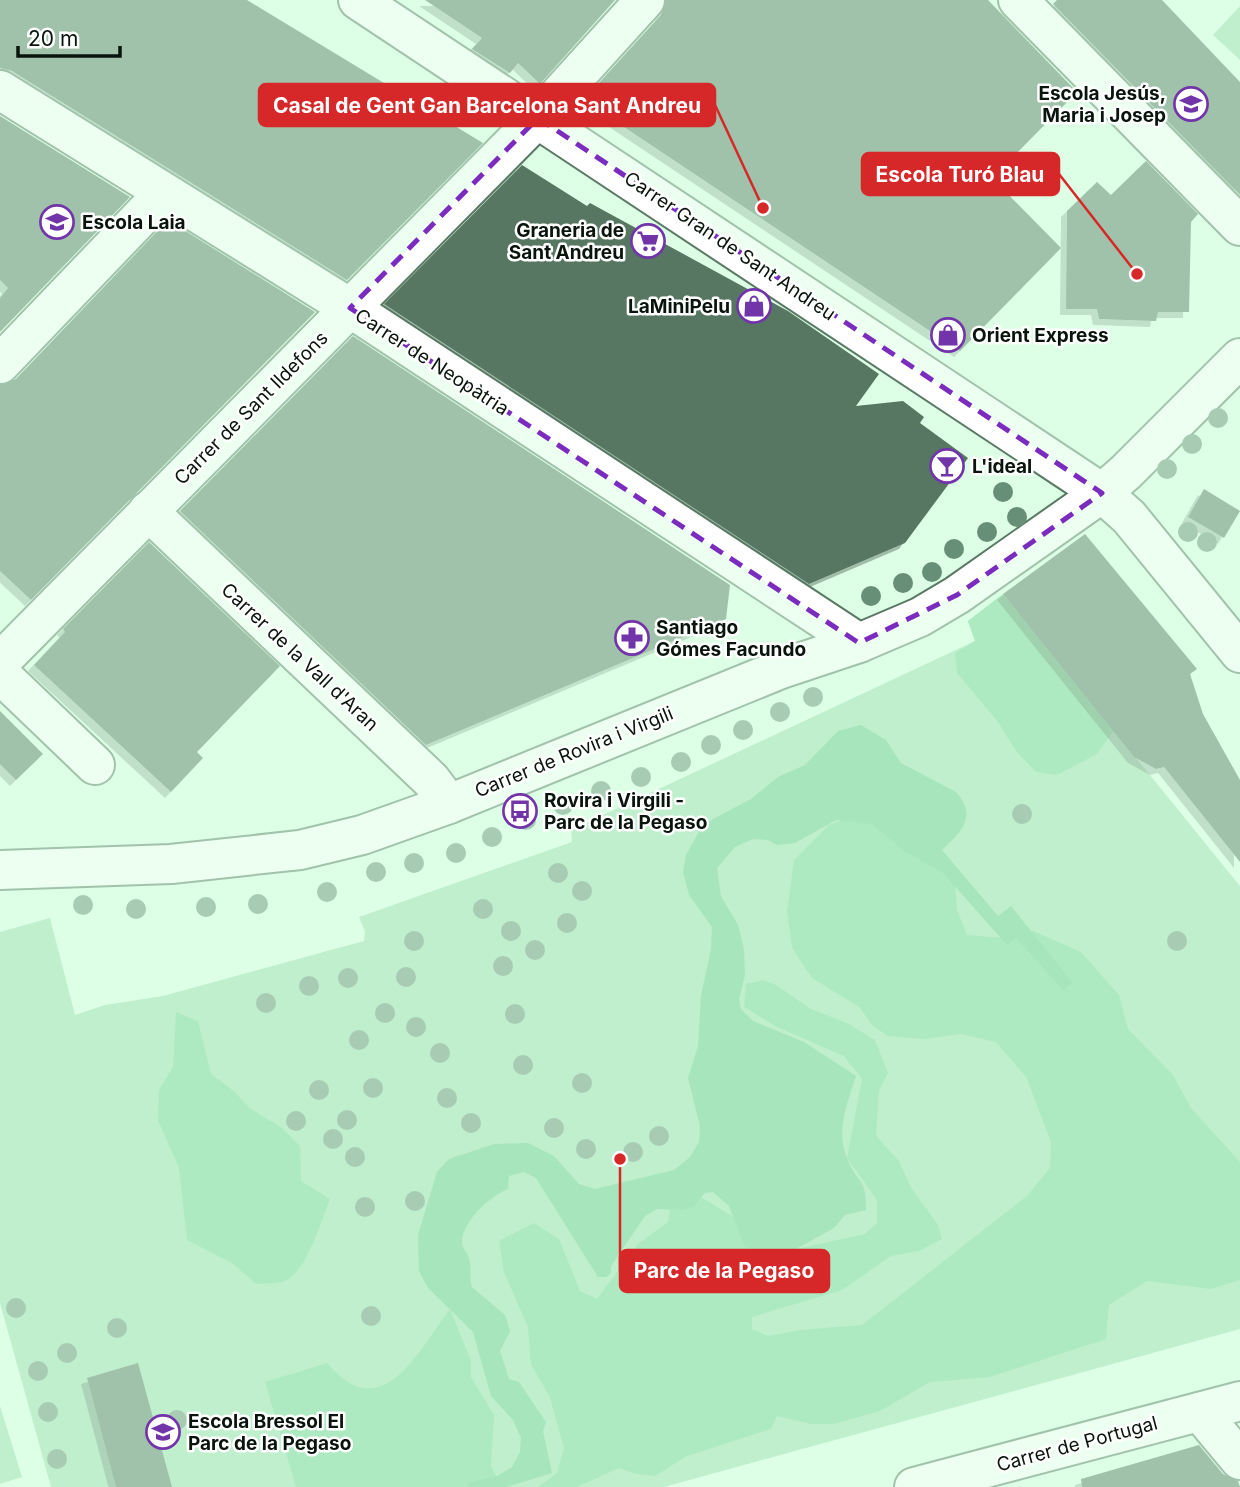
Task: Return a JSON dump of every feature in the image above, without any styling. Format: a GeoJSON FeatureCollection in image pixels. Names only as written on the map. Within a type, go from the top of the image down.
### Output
{"type":"FeatureCollection","features":[{"type":"Feature","properties":{"kind":"street","name":"Carrer Gran de Sant Andreu"},"geometry":{"type":"LineString","coordinates":[[358,0],[1102,493],[1129,517],[1240,653]]}},
{"type":"Feature","properties":{"kind":"street","name":"Carrer de Sant Ildefons"},"geometry":{"type":"LineString","coordinates":[[0,662],[538,118],[645,0]]}},
{"type":"Feature","properties":{"kind":"street"},"geometry":{"type":"LineString","coordinates":[[1018,0],[1240,226]]}},
{"type":"Feature","properties":{"kind":"street","name":"Carrer de Neopàtria"},"geometry":{"type":"LineString","coordinates":[[0,90],[163,194],[350,308],[859,643]]}},
{"type":"Feature","properties":{"kind":"street"},"geometry":{"type":"LineString","coordinates":[[0,364],[163,194]]}},
{"type":"Feature","properties":{"kind":"street","name":"Carrer de Rovira i Virgili"},"geometry":{"type":"LineString","coordinates":[[0,870],[171,864],[300,850],[362,835],[449,804],[711,696],[859,643],[919,617],[957,595],[1102,493],[1240,358]]}},
{"type":"Feature","properties":{"kind":"street","name":"Carrer de la Vall d'Aran"},"geometry":{"type":"LineString","coordinates":[[148,511],[431,780],[449,804]]}},
{"type":"Feature","properties":{"kind":"street"},"geometry":{"type":"LineString","coordinates":[[0,674],[95,765]]}},
{"type":"Feature","properties":{"kind":"street","name":"Carrer de Portugal"},"geometry":{"type":"LineString","coordinates":[[914,1487],[1039,1471],[1200,1412],[1240,1401]]}},
{"type":"Feature","properties":{"kind":"street"},"geometry":{"type":"LineString","coordinates":[[1200,1412],[1240,1460]]}},
{"type":"Feature","properties":{"kind":"highlighted area"},"geometry":{"type":"Polygon","coordinates":[[[538,118],[1102,493],[957,595],[859,643],[350,308],[538,118]]]}},
{"type":"Feature","properties":{"kind":"shaded area"},"geometry":{"type":"Polygon","coordinates":[[[1240,6],[1240,60],[1213,35],[1240,6]]]}},
{"type":"Feature","properties":{"kind":"shaded area"},"geometry":{"type":"Polygon","coordinates":[[[1003,594],[1240,886],[1240,1329],[664,1487],[51,1487],[0,1303],[0,932],[50,918],[75,1015],[105,1005],[163,996],[364,941],[365,932],[359,917],[572,842],[571,830],[975,641],[968,621],[1003,594]]]}},
{"type":"Feature","properties":{"kind":"shaded area"},"geometry":{"type":"Polygon","coordinates":[[[1003,594],[1114,730],[1097,754],[1057,775],[1036,772],[1016,751],[998,722],[957,673],[955,653],[975,641],[968,621],[1003,594]]]}},
{"type":"Feature","properties":{"kind":"shaded area"},"geometry":{"type":"Polygon","coordinates":[[[861,725],[886,740],[901,763],[956,792],[966,809],[966,817],[961,830],[942,850],[998,916],[1011,906],[1073,983],[1063,990],[1016,938],[1007,945],[943,873],[904,851],[872,824],[836,820],[795,843],[777,845],[768,840],[753,839],[735,847],[717,868],[721,896],[738,925],[744,950],[745,975],[739,999],[741,1009],[753,1021],[804,1042],[856,1076],[844,1118],[842,1139],[848,1161],[863,1187],[866,1210],[845,1215],[834,1228],[785,1255],[745,1247],[729,1206],[713,1192],[705,1193],[693,1207],[683,1210],[657,1209],[645,1216],[611,1266],[611,1273],[606,1277],[598,1277],[536,1178],[524,1172],[509,1176],[508,1189],[493,1197],[471,1219],[462,1244],[470,1262],[472,1287],[505,1315],[510,1331],[500,1351],[509,1379],[519,1382],[546,1422],[543,1431],[552,1473],[506,1487],[468,1487],[467,1483],[497,1476],[512,1467],[520,1452],[521,1438],[513,1420],[491,1396],[473,1332],[428,1288],[419,1271],[418,1235],[437,1172],[449,1159],[494,1144],[528,1143],[554,1156],[579,1184],[595,1189],[674,1170],[690,1157],[699,1142],[700,1126],[688,1078],[698,1046],[701,995],[711,949],[712,927],[689,895],[683,872],[686,855],[701,828],[713,819],[751,799],[778,777],[805,765],[838,731],[861,725]]]}},
{"type":"Feature","properties":{"kind":"shaded area"},"geometry":{"type":"Polygon","coordinates":[[[859,813],[942,869],[955,885],[957,910],[967,935],[1004,938],[1033,931],[1081,952],[1119,995],[1128,1029],[1173,1075],[1191,1108],[1240,1162],[1240,1280],[1211,1289],[1147,1281],[1109,1305],[1106,1339],[990,1377],[930,1382],[880,1411],[834,1424],[811,1424],[777,1416],[771,1429],[687,1456],[655,1476],[636,1474],[619,1468],[577,1487],[538,1487],[557,1473],[564,1448],[550,1398],[531,1364],[528,1327],[504,1272],[499,1241],[534,1223],[559,1239],[580,1291],[597,1299],[638,1244],[668,1222],[671,1205],[696,1194],[763,1235],[796,1249],[865,1234],[877,1223],[877,1200],[847,1158],[862,1079],[844,1056],[777,1027],[744,1007],[746,984],[763,980],[776,985],[811,1009],[847,1023],[875,1040],[888,1073],[879,1091],[876,1136],[899,1161],[910,1186],[938,1225],[942,1239],[919,1251],[891,1256],[842,1290],[752,1317],[752,1329],[768,1336],[800,1330],[862,1325],[1027,1196],[1050,1168],[1051,1142],[1026,1077],[996,1042],[961,1034],[923,1039],[888,1036],[873,1026],[859,1007],[812,978],[792,948],[787,912],[794,860],[829,825],[859,813]]]}},
{"type":"Feature","properties":{"kind":"shaded area"},"geometry":{"type":"Polygon","coordinates":[[[176,1012],[198,1021],[211,1074],[234,1091],[249,1108],[282,1128],[300,1146],[301,1181],[330,1199],[306,1257],[292,1276],[284,1281],[256,1284],[232,1263],[187,1240],[179,1168],[158,1120],[159,1090],[173,1067],[176,1012]]]}},
{"type":"Feature","properties":{"kind":"shaded area"},"geometry":{"type":"Polygon","coordinates":[[[450,1309],[471,1361],[471,1377],[494,1415],[491,1466],[502,1487],[296,1487],[265,1382],[327,1363],[347,1381],[365,1388],[382,1386],[412,1362],[450,1309]]]}},
{"type":"Feature","properties":{"kind":"shaded area"},"geometry":{"type":"Polygon","coordinates":[[[0,1406],[22,1477],[0,1484],[0,1406]]]}},
{"type":"Feature","properties":{"kind":"building"},"geometry":{"type":"Polygon","coordinates":[[[0,0],[247,0],[483,143],[347,280],[12,71],[0,68],[0,0]]]}},
{"type":"Feature","properties":{"kind":"building"},"geometry":{"type":"Polygon","coordinates":[[[425,0],[615,0],[540,84],[518,63],[510,73],[472,49],[482,38],[425,0]]]}},
{"type":"Feature","properties":{"kind":"building"},"geometry":{"type":"Polygon","coordinates":[[[666,0],[988,0],[1077,92],[992,178],[1061,248],[960,351],[585,101],[579,105],[661,15],[666,0]]]}},
{"type":"Feature","properties":{"kind":"building","name":"Escola Jesús, Maria i Josep"},"geometry":{"type":"Polygon","coordinates":[[[1057,0],[1162,0],[1240,82],[1240,195],[1053,4],[1057,0]]]}},
{"type":"Feature","properties":{"kind":"building","name":"Escola Laia"},"geometry":{"type":"Polygon","coordinates":[[[0,116],[130,197],[0,332],[0,298],[8,288],[0,280],[0,116]]]}},
{"type":"Feature","properties":{"kind":"building"},"geometry":{"type":"Polygon","coordinates":[[[1146,161],[1198,214],[1191,222],[1189,312],[1158,312],[1156,321],[1099,319],[1097,309],[1066,309],[1067,211],[1097,182],[1111,195],[1146,161]]]}},
{"type":"Feature","properties":{"kind":"building"},"geometry":{"type":"Polygon","coordinates":[[[522,165],[587,206],[590,203],[788,311],[879,374],[856,406],[903,401],[924,417],[920,423],[968,458],[905,543],[809,584],[384,304],[522,165]]]}},
{"type":"Feature","properties":{"kind":"building"},"geometry":{"type":"Polygon","coordinates":[[[168,220],[315,312],[31,600],[0,571],[0,385],[16,379],[168,220]]]}},
{"type":"Feature","properties":{"kind":"building"},"geometry":{"type":"Polygon","coordinates":[[[353,336],[730,585],[726,619],[426,745],[180,511],[353,336]]]}},
{"type":"Feature","properties":{"kind":"building"},"geometry":{"type":"Polygon","coordinates":[[[1204,489],[1240,511],[1224,538],[1188,517],[1204,489]]]}},
{"type":"Feature","properties":{"kind":"building"},"geometry":{"type":"Polygon","coordinates":[[[1085,534],[1197,669],[1190,674],[1203,714],[1240,780],[1240,862],[1164,767],[1156,769],[1134,757],[1003,594],[1085,534]]]}},
{"type":"Feature","properties":{"kind":"building"},"geometry":{"type":"Polygon","coordinates":[[[149,542],[280,666],[197,752],[203,758],[171,792],[34,665],[65,632],[63,629],[149,542]]]}},
{"type":"Feature","properties":{"kind":"building"},"geometry":{"type":"Polygon","coordinates":[[[0,711],[43,754],[16,780],[0,764],[0,711]]]}},
{"type":"Feature","properties":{"kind":"building"},"geometry":{"type":"Polygon","coordinates":[[[138,1363],[172,1487],[116,1487],[87,1378],[138,1363]]]}},
{"type":"Feature","properties":{"kind":"building"},"geometry":{"type":"Polygon","coordinates":[[[1199,1445],[1223,1474],[1238,1481],[1240,1487],[1082,1487],[1081,1479],[1199,1445]]]}},
{"type":"Feature","properties":{"kind":"place","name":"Escola Jesús, Maria i Josep"},"geometry":{"type":"Point","coordinates":[1191,104]}},
{"type":"Feature","properties":{"kind":"place","name":"Casal de Gent Gan Barcelona Sant Andreu"},"geometry":{"type":"Point","coordinates":[763,208]}},
{"type":"Feature","properties":{"kind":"place","name":"Escola Laia"},"geometry":{"type":"Point","coordinates":[57,222]}},
{"type":"Feature","properties":{"kind":"place","name":"Graneria de Sant Andreu"},"geometry":{"type":"Point","coordinates":[648,241]}},
{"type":"Feature","properties":{"kind":"place","name":"Escola Turó Blau"},"geometry":{"type":"Point","coordinates":[1137,274]}},
{"type":"Feature","properties":{"kind":"place","name":"LaMiniPelu"},"geometry":{"type":"Point","coordinates":[754,306]}},
{"type":"Feature","properties":{"kind":"place","name":"Orient Express"},"geometry":{"type":"Point","coordinates":[948,335]}},
{"type":"Feature","properties":{"kind":"place","name":"L'ideal"},"geometry":{"type":"Point","coordinates":[947,466]}},
{"type":"Feature","properties":{"kind":"place","name":"Santiago Gómes Facundo"},"geometry":{"type":"Point","coordinates":[632,638]}},
{"type":"Feature","properties":{"kind":"place","name":"Rovira i Virgili - Parc de la Pegaso"},"geometry":{"type":"Point","coordinates":[520,811]}},
{"type":"Feature","properties":{"kind":"place","name":"Parc de la Pegaso"},"geometry":{"type":"Point","coordinates":[620,1159]}},
{"type":"Feature","properties":{"kind":"place","name":"Escola Bressol El Parc de la Pegaso"},"geometry":{"type":"Point","coordinates":[163,1432]}}]}
